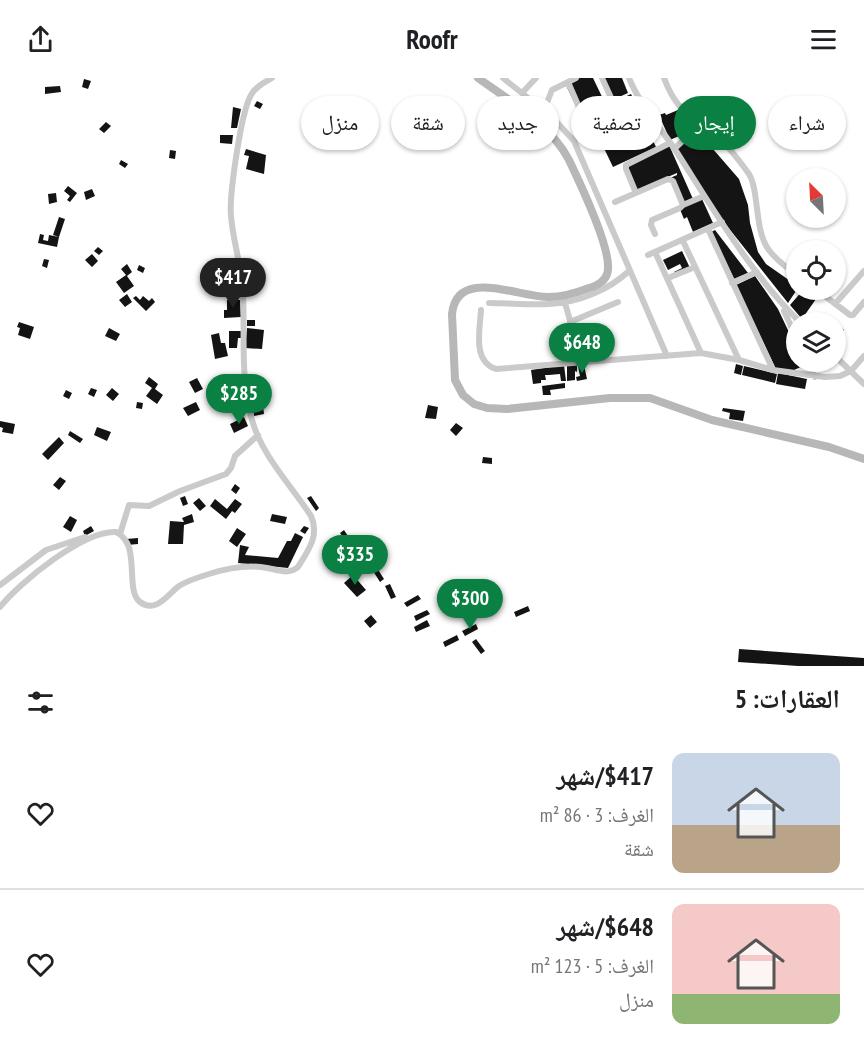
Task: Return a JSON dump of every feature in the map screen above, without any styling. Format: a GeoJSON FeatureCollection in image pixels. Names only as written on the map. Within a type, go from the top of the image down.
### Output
{"type":"FeatureCollection","features":[{"type":"Feature","properties":{"kind":"main road"},"geometry":{"type":"LineString","coordinates":[[478,78],[521,108],[551,135],[563,150],[591,210],[604,246],[608,266],[607,274],[601,283],[565,296],[548,297],[492,288],[474,288],[463,292],[453,304],[452,314],[455,380],[463,395],[474,404],[487,408],[507,409],[610,398],[650,398],[712,420],[829,447],[864,459]]}},
{"type":"Feature","properties":{"kind":"street"},"geometry":{"type":"LineString","coordinates":[[0,585],[51,548],[110,531],[120,534],[128,545],[135,595],[144,604],[160,603],[183,584],[233,567],[254,566],[287,572],[296,569],[314,537],[315,524],[306,508],[262,445],[251,419],[244,376],[243,289],[230,199],[244,117],[250,96],[264,82],[272,78]]}},
{"type":"Feature","properties":{"kind":"street"},"geometry":{"type":"LineString","coordinates":[[503,78],[510,81],[526,96]]}},
{"type":"Feature","properties":{"kind":"street"},"geometry":{"type":"LineString","coordinates":[[522,93],[536,78]]}},
{"type":"Feature","properties":{"kind":"street"},"geometry":{"type":"LineString","coordinates":[[549,96],[550,92],[576,78]]}},
{"type":"Feature","properties":{"kind":"street"},"geometry":{"type":"LineString","coordinates":[[602,78],[610,96]]}},
{"type":"Feature","properties":{"kind":"street"},"geometry":{"type":"LineString","coordinates":[[628,78],[641,104],[672,146],[704,196],[757,272],[789,312]]}},
{"type":"Feature","properties":{"kind":"street"},"geometry":{"type":"LineString","coordinates":[[664,78],[674,101]]}},
{"type":"Feature","properties":{"kind":"street"},"geometry":{"type":"LineString","coordinates":[[568,82],[574,96]]}},
{"type":"Feature","properties":{"kind":"street"},"geometry":{"type":"LineString","coordinates":[[559,124],[573,141],[667,356]]}},
{"type":"Feature","properties":{"kind":"street"},"geometry":{"type":"LineString","coordinates":[[636,193],[626,169],[627,163],[672,146]]}},
{"type":"Feature","properties":{"kind":"street"},"geometry":{"type":"LineString","coordinates":[[728,150],[750,176],[765,245],[770,254],[786,266]]}},
{"type":"Feature","properties":{"kind":"street"},"geometry":{"type":"LineString","coordinates":[[615,202],[671,180],[683,205]]}},
{"type":"Feature","properties":{"kind":"street"},"geometry":{"type":"LineString","coordinates":[[655,234],[651,225],[652,220],[704,196]]}},
{"type":"Feature","properties":{"kind":"street"},"geometry":{"type":"LineString","coordinates":[[701,353],[668,278],[652,254],[722,222]]}},
{"type":"Feature","properties":{"kind":"street"},"geometry":{"type":"LineString","coordinates":[[708,229],[774,370]]}},
{"type":"Feature","properties":{"kind":"street"},"geometry":{"type":"LineString","coordinates":[[683,241],[739,360]]}},
{"type":"Feature","properties":{"kind":"street"},"geometry":{"type":"LineString","coordinates":[[668,278],[695,267]]}},
{"type":"Feature","properties":{"kind":"street"},"geometry":{"type":"LineString","coordinates":[[489,303],[565,303],[599,291],[620,280],[629,271]]}},
{"type":"Feature","properties":{"kind":"street"},"geometry":{"type":"LineString","coordinates":[[732,282],[757,272]]}},
{"type":"Feature","properties":{"kind":"street"},"geometry":{"type":"LineString","coordinates":[[835,304],[864,272]]}},
{"type":"Feature","properties":{"kind":"street"},"geometry":{"type":"LineString","coordinates":[[830,300],[850,315],[853,315],[864,302]]}},
{"type":"Feature","properties":{"kind":"street"},"geometry":{"type":"LineString","coordinates":[[570,322],[618,302]]}},
{"type":"Feature","properties":{"kind":"street"},"geometry":{"type":"LineString","coordinates":[[565,303],[586,362]]}},
{"type":"Feature","properties":{"kind":"street"},"geometry":{"type":"LineString","coordinates":[[782,305],[786,314]]}},
{"type":"Feature","properties":{"kind":"street"},"geometry":{"type":"LineString","coordinates":[[481,310],[480,354],[483,362],[496,369],[701,353],[815,377],[840,376],[851,371],[864,356]]}},
{"type":"Feature","properties":{"kind":"street"},"geometry":{"type":"LineString","coordinates":[[846,366],[864,384]]}},
{"type":"Feature","properties":{"kind":"street"},"geometry":{"type":"LineString","coordinates":[[813,372],[815,377]]}},
{"type":"Feature","properties":{"kind":"street"},"geometry":{"type":"LineString","coordinates":[[120,534],[129,505],[149,506],[180,491],[226,474],[235,456],[258,435]]}},
{"type":"Feature","properties":{"kind":"street"},"geometry":{"type":"LineString","coordinates":[[0,606],[29,578],[97,534]]}},
{"type":"Feature","properties":{"kind":"building"},"geometry":{"type":"Polygon","coordinates":[[[576,78],[593,78],[602,96],[571,96],[565,83],[576,78]]]}},
{"type":"Feature","properties":{"kind":"building"},"geometry":{"type":"Polygon","coordinates":[[[600,78],[622,78],[628,93],[621,96],[608,96],[600,78]]]}},
{"type":"Feature","properties":{"kind":"building"},"geometry":{"type":"Polygon","coordinates":[[[84,79],[91,81],[88,89],[82,87],[84,79]]]}},
{"type":"Feature","properties":{"kind":"building"},"geometry":{"type":"Polygon","coordinates":[[[60,86],[61,92],[45,94],[45,87],[60,86]]]}},
{"type":"Feature","properties":{"kind":"building"},"geometry":{"type":"Polygon","coordinates":[[[257,101],[263,104],[260,109],[254,106],[257,101]]]}},
{"type":"Feature","properties":{"kind":"building"},"geometry":{"type":"Polygon","coordinates":[[[233,107],[241,109],[237,128],[231,128],[233,107]]]}},
{"type":"Feature","properties":{"kind":"building"},"geometry":{"type":"Polygon","coordinates":[[[674,112],[674,138],[670,140],[662,122],[662,114],[674,112]]]}},
{"type":"Feature","properties":{"kind":"building"},"geometry":{"type":"Polygon","coordinates":[[[106,122],[111,126],[104,133],[99,129],[106,122]]]}},
{"type":"Feature","properties":{"kind":"building"},"geometry":{"type":"Polygon","coordinates":[[[220,135],[233,135],[232,144],[220,143],[220,135]]]}},
{"type":"Feature","properties":{"kind":"building"},"geometry":{"type":"Polygon","coordinates":[[[669,145],[693,199],[681,204],[670,178],[677,173],[635,191],[623,165],[669,145]]]}},
{"type":"Feature","properties":{"kind":"building"},"geometry":{"type":"Polygon","coordinates":[[[246,149],[266,155],[264,174],[246,169],[249,156],[244,155],[246,149]]]}},
{"type":"Feature","properties":{"kind":"building"},"geometry":{"type":"Polygon","coordinates":[[[170,150],[176,151],[175,159],[169,158],[170,150]]]}},
{"type":"Feature","properties":{"kind":"building"},"geometry":{"type":"Polygon","coordinates":[[[605,150],[650,150],[613,167],[605,150]]]}},
{"type":"Feature","properties":{"kind":"building"},"geometry":{"type":"Polygon","coordinates":[[[677,150],[714,150],[739,179],[748,205],[758,252],[766,264],[786,278],[786,300],[790,300],[788,303],[727,226],[677,150]]]}},
{"type":"Feature","properties":{"kind":"building"},"geometry":{"type":"Polygon","coordinates":[[[121,160],[128,164],[125,168],[119,164],[121,160]]]}},
{"type":"Feature","properties":{"kind":"building"},"geometry":{"type":"Polygon","coordinates":[[[68,186],[77,193],[70,202],[67,200],[70,196],[64,191],[68,186]]]}},
{"type":"Feature","properties":{"kind":"building"},"geometry":{"type":"Polygon","coordinates":[[[92,189],[95,196],[86,200],[84,192],[92,189]]]}},
{"type":"Feature","properties":{"kind":"building"},"geometry":{"type":"Polygon","coordinates":[[[56,193],[57,202],[49,204],[48,194],[56,193]]]}},
{"type":"Feature","properties":{"kind":"building"},"geometry":{"type":"Polygon","coordinates":[[[702,199],[713,223],[693,232],[687,217],[684,219],[679,207],[702,199]]]}},
{"type":"Feature","properties":{"kind":"building"},"geometry":{"type":"Polygon","coordinates":[[[59,217],[65,219],[59,237],[53,235],[59,217]]]}},
{"type":"Feature","properties":{"kind":"building"},"geometry":{"type":"Polygon","coordinates":[[[715,230],[748,273],[734,279],[711,232],[715,230]]]}},
{"type":"Feature","properties":{"kind":"building"},"geometry":{"type":"Polygon","coordinates":[[[40,234],[44,235],[43,240],[48,241],[49,235],[59,237],[57,247],[38,243],[40,234]]]}},
{"type":"Feature","properties":{"kind":"building"},"geometry":{"type":"Polygon","coordinates":[[[98,247],[103,251],[99,255],[94,251],[98,247]]]}},
{"type":"Feature","properties":{"kind":"building"},"geometry":{"type":"Polygon","coordinates":[[[682,251],[690,268],[676,275],[674,272],[682,268],[680,264],[668,270],[663,260],[682,251]]]}},
{"type":"Feature","properties":{"kind":"building"},"geometry":{"type":"Polygon","coordinates":[[[92,254],[98,261],[92,267],[85,260],[92,254]]]}},
{"type":"Feature","properties":{"kind":"building"},"geometry":{"type":"Polygon","coordinates":[[[44,259],[49,260],[47,268],[42,266],[44,259]]]}},
{"type":"Feature","properties":{"kind":"building"},"geometry":{"type":"Polygon","coordinates":[[[127,264],[132,272],[127,276],[134,286],[124,293],[116,282],[126,275],[121,269],[127,264]]]}},
{"type":"Feature","properties":{"kind":"building"},"geometry":{"type":"Polygon","coordinates":[[[139,265],[145,268],[143,273],[137,270],[139,265]]]}},
{"type":"Feature","properties":{"kind":"building"},"geometry":{"type":"Polygon","coordinates":[[[755,276],[778,309],[786,326],[786,370],[776,369],[736,285],[755,276]]]}},
{"type":"Feature","properties":{"kind":"building"},"geometry":{"type":"Polygon","coordinates":[[[221,281],[226,281],[228,288],[223,289],[221,281]]]}},
{"type":"Feature","properties":{"kind":"building"},"geometry":{"type":"Polygon","coordinates":[[[127,294],[132,302],[125,307],[119,300],[127,294]]]}},
{"type":"Feature","properties":{"kind":"building"},"geometry":{"type":"Polygon","coordinates":[[[136,296],[140,300],[143,296],[149,301],[152,298],[155,302],[146,311],[133,298],[136,296]]]}},
{"type":"Feature","properties":{"kind":"building"},"geometry":{"type":"Polygon","coordinates":[[[227,300],[240,300],[241,317],[224,318],[227,300]]]}},
{"type":"Feature","properties":{"kind":"building"},"geometry":{"type":"Polygon","coordinates":[[[794,300],[815,300],[807,312],[796,312],[790,305],[794,300]]]}},
{"type":"Feature","properties":{"kind":"building"},"geometry":{"type":"Polygon","coordinates":[[[247,320],[255,320],[255,326],[247,326],[247,320]]]}},
{"type":"Feature","properties":{"kind":"building"},"geometry":{"type":"Polygon","coordinates":[[[19,322],[34,327],[30,339],[18,335],[19,322]]]}},
{"type":"Feature","properties":{"kind":"building"},"geometry":{"type":"Polygon","coordinates":[[[109,328],[120,334],[116,341],[105,336],[109,328]]]}},
{"type":"Feature","properties":{"kind":"building"},"geometry":{"type":"Polygon","coordinates":[[[247,328],[264,330],[262,349],[245,348],[247,328]]]}},
{"type":"Feature","properties":{"kind":"building"},"geometry":{"type":"Polygon","coordinates":[[[229,331],[241,331],[237,348],[229,348],[229,331]]]}},
{"type":"Feature","properties":{"kind":"building"},"geometry":{"type":"Polygon","coordinates":[[[219,333],[221,343],[225,343],[228,356],[215,359],[211,335],[219,333]]]}},
{"type":"Feature","properties":{"kind":"building"},"geometry":{"type":"Polygon","coordinates":[[[736,364],[743,366],[741,375],[734,373],[736,364]]]}},
{"type":"Feature","properties":{"kind":"building"},"geometry":{"type":"Polygon","coordinates":[[[564,365],[566,381],[561,381],[560,374],[545,375],[546,380],[533,384],[531,370],[564,365]]]}},
{"type":"Feature","properties":{"kind":"building"},"geometry":{"type":"Polygon","coordinates":[[[577,365],[575,380],[567,381],[567,366],[577,365]]]}},
{"type":"Feature","properties":{"kind":"building"},"geometry":{"type":"Polygon","coordinates":[[[584,365],[587,379],[577,381],[576,377],[580,376],[578,366],[584,365]]]}},
{"type":"Feature","properties":{"kind":"building"},"geometry":{"type":"Polygon","coordinates":[[[744,366],[777,374],[775,383],[742,375],[744,366]]]}},
{"type":"Feature","properties":{"kind":"building"},"geometry":{"type":"Polygon","coordinates":[[[778,373],[807,379],[805,389],[776,384],[778,373]]]}},
{"type":"Feature","properties":{"kind":"building"},"geometry":{"type":"Polygon","coordinates":[[[149,377],[158,384],[155,389],[163,395],[157,404],[146,396],[152,388],[145,383],[149,377]]]}},
{"type":"Feature","properties":{"kind":"building"},"geometry":{"type":"Polygon","coordinates":[[[197,378],[203,389],[195,393],[189,382],[197,378]]]}},
{"type":"Feature","properties":{"kind":"building"},"geometry":{"type":"Polygon","coordinates":[[[565,383],[565,388],[550,390],[551,395],[543,395],[542,386],[565,383]]]}},
{"type":"Feature","properties":{"kind":"building"},"geometry":{"type":"Polygon","coordinates":[[[258,384],[260,394],[252,396],[250,385],[258,384]]]}},
{"type":"Feature","properties":{"kind":"building"},"geometry":{"type":"Polygon","coordinates":[[[91,388],[97,390],[94,397],[88,394],[91,388]]]}},
{"type":"Feature","properties":{"kind":"building"},"geometry":{"type":"Polygon","coordinates":[[[112,388],[119,394],[113,401],[106,395],[112,388]]]}},
{"type":"Feature","properties":{"kind":"building"},"geometry":{"type":"Polygon","coordinates":[[[66,390],[72,393],[69,399],[63,396],[66,390]]]}},
{"type":"Feature","properties":{"kind":"building"},"geometry":{"type":"Polygon","coordinates":[[[262,398],[264,414],[254,416],[252,399],[262,398]]]}},
{"type":"Feature","properties":{"kind":"building"},"geometry":{"type":"Polygon","coordinates":[[[137,402],[143,403],[142,409],[136,408],[137,402]]]}},
{"type":"Feature","properties":{"kind":"building"},"geometry":{"type":"Polygon","coordinates":[[[196,402],[200,410],[188,416],[183,408],[196,402]]]}},
{"type":"Feature","properties":{"kind":"building"},"geometry":{"type":"Polygon","coordinates":[[[428,405],[438,407],[436,419],[425,418],[428,405]]]}},
{"type":"Feature","properties":{"kind":"building"},"geometry":{"type":"Polygon","coordinates":[[[723,408],[745,411],[743,421],[729,419],[730,413],[722,411],[723,408]]]}},
{"type":"Feature","properties":{"kind":"building"},"geometry":{"type":"Polygon","coordinates":[[[244,417],[248,426],[234,433],[230,424],[244,417]]]}},
{"type":"Feature","properties":{"kind":"building"},"geometry":{"type":"Polygon","coordinates":[[[0,421],[15,424],[13,434],[2,432],[0,421]]]}},
{"type":"Feature","properties":{"kind":"building"},"geometry":{"type":"Polygon","coordinates":[[[456,423],[463,428],[456,436],[450,430],[456,423]]]}},
{"type":"Feature","properties":{"kind":"building"},"geometry":{"type":"Polygon","coordinates":[[[97,427],[111,432],[107,441],[94,435],[97,427]]]}},
{"type":"Feature","properties":{"kind":"building"},"geometry":{"type":"Polygon","coordinates":[[[70,431],[83,439],[80,443],[68,435],[70,431]]]}},
{"type":"Feature","properties":{"kind":"building"},"geometry":{"type":"Polygon","coordinates":[[[59,437],[64,443],[48,460],[42,454],[59,437]]]}},
{"type":"Feature","properties":{"kind":"building"},"geometry":{"type":"Polygon","coordinates":[[[483,457],[492,458],[492,464],[482,463],[483,457]]]}},
{"type":"Feature","properties":{"kind":"building"},"geometry":{"type":"Polygon","coordinates":[[[60,477],[66,481],[59,490],[53,485],[60,477]]]}},
{"type":"Feature","properties":{"kind":"building"},"geometry":{"type":"Polygon","coordinates":[[[235,484],[240,488],[236,494],[231,490],[235,484]]]}},
{"type":"Feature","properties":{"kind":"building"},"geometry":{"type":"Polygon","coordinates":[[[185,496],[188,504],[183,506],[180,498],[185,496]]]}},
{"type":"Feature","properties":{"kind":"building"},"geometry":{"type":"Polygon","coordinates":[[[311,496],[319,508],[316,511],[307,498],[311,496]]]}},
{"type":"Feature","properties":{"kind":"building"},"geometry":{"type":"Polygon","coordinates":[[[199,498],[206,506],[200,511],[193,503],[199,498]]]}},
{"type":"Feature","properties":{"kind":"building"},"geometry":{"type":"Polygon","coordinates":[[[215,499],[227,509],[235,499],[242,504],[226,519],[210,506],[215,499]]]}},
{"type":"Feature","properties":{"kind":"building"},"geometry":{"type":"Polygon","coordinates":[[[192,514],[194,522],[184,525],[183,544],[168,544],[170,521],[184,522],[182,518],[192,514]]]}},
{"type":"Feature","properties":{"kind":"building"},"geometry":{"type":"Polygon","coordinates":[[[272,514],[287,517],[285,524],[270,521],[272,514]]]}},
{"type":"Feature","properties":{"kind":"building"},"geometry":{"type":"Polygon","coordinates":[[[70,516],[77,520],[71,532],[63,527],[70,516]]]}},
{"type":"Feature","properties":{"kind":"building"},"geometry":{"type":"Polygon","coordinates":[[[91,526],[94,531],[85,536],[83,531],[91,526]]]}},
{"type":"Feature","properties":{"kind":"building"},"geometry":{"type":"Polygon","coordinates":[[[304,526],[309,528],[305,534],[300,531],[304,526]]]}},
{"type":"Feature","properties":{"kind":"building"},"geometry":{"type":"Polygon","coordinates":[[[237,528],[246,534],[237,547],[229,541],[237,528]]]}},
{"type":"Feature","properties":{"kind":"building"},"geometry":{"type":"Polygon","coordinates":[[[344,530],[352,542],[349,545],[340,533],[344,530]]]}},
{"type":"Feature","properties":{"kind":"building"},"geometry":{"type":"Polygon","coordinates":[[[295,533],[303,537],[288,568],[238,563],[240,545],[249,547],[245,555],[278,558],[287,541],[291,541],[295,533]]]}},
{"type":"Feature","properties":{"kind":"building"},"geometry":{"type":"Polygon","coordinates":[[[138,538],[138,544],[127,545],[126,539],[138,538]]]}},
{"type":"Feature","properties":{"kind":"building"},"geometry":{"type":"Polygon","coordinates":[[[377,568],[384,579],[380,582],[373,571],[377,568]]]}},
{"type":"Feature","properties":{"kind":"building"},"geometry":{"type":"Polygon","coordinates":[[[353,575],[366,590],[357,597],[344,583],[353,575]]]}},
{"type":"Feature","properties":{"kind":"building"},"geometry":{"type":"Polygon","coordinates":[[[390,584],[396,597],[391,599],[385,586],[390,584]]]}},
{"type":"Feature","properties":{"kind":"building"},"geometry":{"type":"Polygon","coordinates":[[[418,595],[421,599],[407,607],[404,603],[418,595]]]}},
{"type":"Feature","properties":{"kind":"building"},"geometry":{"type":"Polygon","coordinates":[[[528,606],[530,611],[516,617],[514,612],[528,606]]]}},
{"type":"Feature","properties":{"kind":"building"},"geometry":{"type":"Polygon","coordinates":[[[427,610],[430,614],[416,621],[414,616],[427,610]]]}},
{"type":"Feature","properties":{"kind":"building"},"geometry":{"type":"Polygon","coordinates":[[[371,615],[377,622],[370,628],[364,621],[371,615]]]}},
{"type":"Feature","properties":{"kind":"building"},"geometry":{"type":"Polygon","coordinates":[[[427,620],[430,626],[416,632],[414,627],[427,620]]]}},
{"type":"Feature","properties":{"kind":"building"},"geometry":{"type":"Polygon","coordinates":[[[476,624],[478,629],[465,636],[462,631],[476,624]]]}},
{"type":"Feature","properties":{"kind":"building"},"geometry":{"type":"Polygon","coordinates":[[[457,635],[459,640],[445,647],[443,642],[457,635]]]}},
{"type":"Feature","properties":{"kind":"building"},"geometry":{"type":"Polygon","coordinates":[[[476,639],[485,651],[481,654],[472,642],[476,639]]]}},
{"type":"Feature","properties":{"kind":"building"},"geometry":{"type":"Polygon","coordinates":[[[739,649],[864,658],[864,666],[798,666],[738,662],[739,649]]]}}]}
